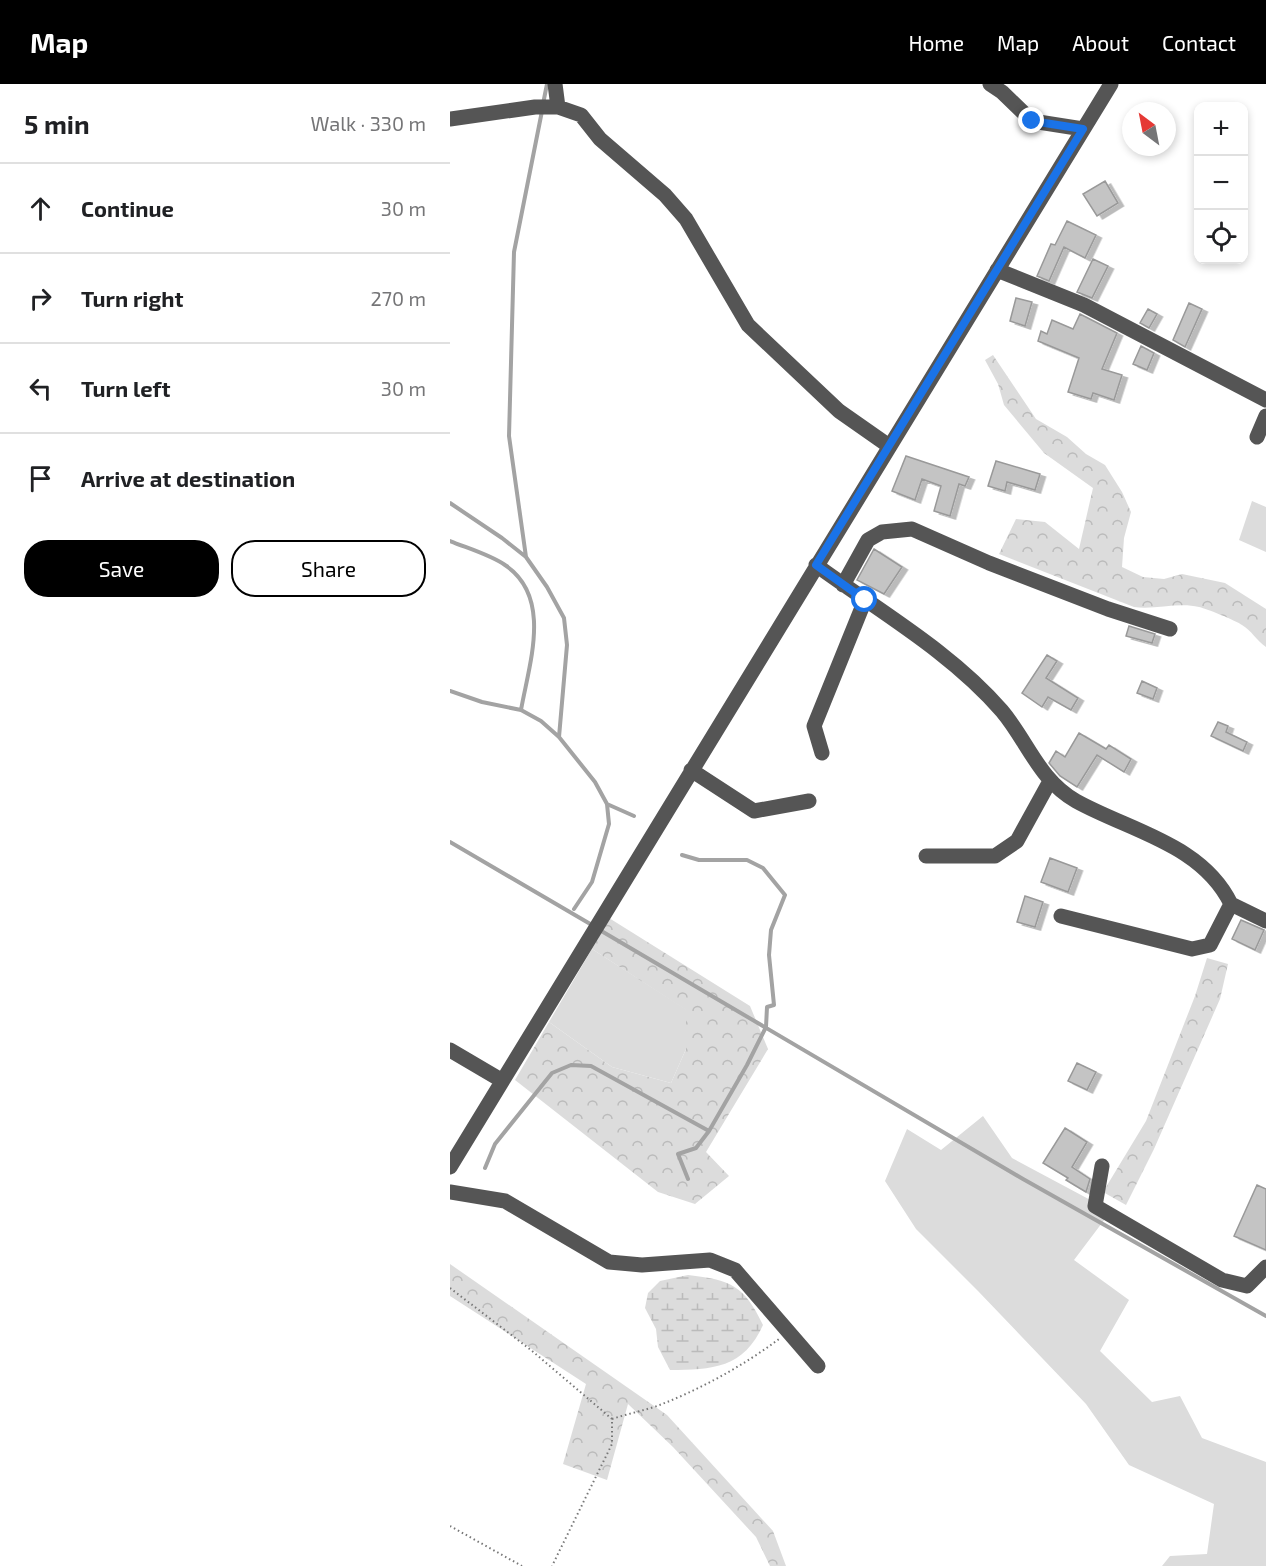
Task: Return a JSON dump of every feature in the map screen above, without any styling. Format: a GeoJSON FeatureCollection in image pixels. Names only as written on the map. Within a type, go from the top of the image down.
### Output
{"type":"FeatureCollection","features":[{"type":"Feature","properties":{"kind":"street"},"geometry":{"type":"LineString","coordinates":[[555,84],[558,107]]}},
{"type":"Feature","properties":{"kind":"street"},"geometry":{"type":"LineString","coordinates":[[990,84],[1002,92],[1032,121],[1083,129]]}},
{"type":"Feature","properties":{"kind":"street"},"geometry":{"type":"LineString","coordinates":[[450,1167],[1111,84]]}},
{"type":"Feature","properties":{"kind":"street"},"geometry":{"type":"LineString","coordinates":[[450,119],[535,107],[558,107],[581,115],[600,139],[665,195],[686,219],[748,324],[839,411],[889,447]]}},
{"type":"Feature","properties":{"kind":"street"},"geometry":{"type":"LineString","coordinates":[[997,270],[1084,306],[1266,400]]}},
{"type":"Feature","properties":{"kind":"street"},"geometry":{"type":"LineString","coordinates":[[1257,437],[1266,416]]}},
{"type":"Feature","properties":{"kind":"street"},"geometry":{"type":"LineString","coordinates":[[843,585],[868,540],[882,531],[912,529],[988,563],[1108,609],[1170,629]]}},
{"type":"Feature","properties":{"kind":"street"},"geometry":{"type":"LineString","coordinates":[[816,565],[946,657],[1002,711],[1050,781],[1076,801],[1145,832],[1209,871],[1223,888],[1231,904],[1266,921]]}},
{"type":"Feature","properties":{"kind":"street"},"geometry":{"type":"LineString","coordinates":[[822,753],[814,726],[865,600]]}},
{"type":"Feature","properties":{"kind":"street"},"geometry":{"type":"LineString","coordinates":[[691,770],[754,811],[809,801]]}},
{"type":"Feature","properties":{"kind":"street"},"geometry":{"type":"LineString","coordinates":[[926,856],[994,856],[1017,841],[1050,781]]}},
{"type":"Feature","properties":{"kind":"street"},"geometry":{"type":"LineString","coordinates":[[1061,916],[1192,949],[1210,945],[1231,904]]}},
{"type":"Feature","properties":{"kind":"street"},"geometry":{"type":"LineString","coordinates":[[450,1050],[501,1080]]}},
{"type":"Feature","properties":{"kind":"street"},"geometry":{"type":"LineString","coordinates":[[1102,1166],[1095,1206],[1222,1280],[1248,1286],[1266,1267]]}},
{"type":"Feature","properties":{"kind":"street"},"geometry":{"type":"LineString","coordinates":[[450,1192],[505,1201],[609,1262],[642,1265],[710,1260],[735,1270],[818,1366]]}},
{"type":"Feature","properties":{"kind":"path"},"geometry":{"type":"LineString","coordinates":[[450,1288],[531,1350],[612,1419],[612,1444],[552,1566]]}},
{"type":"Feature","properties":{"kind":"path"},"geometry":{"type":"LineString","coordinates":[[612,1419],[656,1406],[695,1390],[762,1352],[788,1331]]}},
{"type":"Feature","properties":{"kind":"path"},"geometry":{"type":"LineString","coordinates":[[450,1526],[522,1566]]}},
{"type":"Feature","properties":{"kind":"green space"},"geometry":{"type":"Polygon","coordinates":[[[993,355],[1036,419],[1067,437],[1086,454],[1105,465],[1122,492],[1131,512],[1124,538],[1122,567],[1143,577],[1164,579],[1182,574],[1225,583],[1266,609],[1266,647],[1242,625],[1208,610],[1183,605],[1134,607],[999,554],[1016,519],[1045,522],[1079,549],[1093,488],[1044,453],[1004,405],[998,384],[985,360],[993,355]]]}},
{"type":"Feature","properties":{"kind":"green space"},"geometry":{"type":"Polygon","coordinates":[[[1252,501],[1266,507],[1266,552],[1239,540],[1252,501]]]}},
{"type":"Feature","properties":{"kind":"green space"},"geometry":{"type":"Polygon","coordinates":[[[609,918],[750,1006],[768,1049],[706,1152],[729,1176],[695,1204],[658,1192],[515,1080],[549,1022],[612,1067],[671,1083],[686,1049],[686,1010],[592,949],[609,918]]]}},
{"type":"Feature","properties":{"kind":"green space"},"geometry":{"type":"Polygon","coordinates":[[[592,949],[687,1010],[686,1049],[671,1083],[612,1067],[549,1022],[592,949]]]}},
{"type":"Feature","properties":{"kind":"green space"},"geometry":{"type":"Polygon","coordinates":[[[1207,958],[1228,964],[1220,999],[1154,1149],[1126,1205],[1103,1192],[1146,1121],[1195,996],[1207,958]]]}},
{"type":"Feature","properties":{"kind":"green space"},"geometry":{"type":"Polygon","coordinates":[[[983,1116],[1012,1158],[1111,1211],[1074,1260],[1129,1300],[1100,1351],[1152,1402],[1180,1396],[1202,1438],[1266,1462],[1266,1566],[1162,1566],[1170,1556],[1207,1554],[1214,1504],[1129,1465],[1086,1404],[916,1229],[885,1181],[907,1129],[941,1150],[983,1116]]]}},
{"type":"Feature","properties":{"kind":"green space"},"geometry":{"type":"Polygon","coordinates":[[[450,1264],[667,1415],[773,1531],[786,1566],[770,1566],[756,1537],[673,1447],[628,1404],[607,1480],[563,1464],[586,1384],[450,1296],[450,1264]]]}},
{"type":"Feature","properties":{"kind":"green space"},"geometry":{"type":"Polygon","coordinates":[[[688,1275],[715,1279],[734,1287],[749,1301],[763,1325],[746,1350],[725,1364],[700,1369],[670,1370],[658,1347],[656,1329],[645,1308],[648,1293],[660,1281],[688,1275]]]}},
{"type":"Feature","properties":{"kind":"building"},"geometry":{"type":"Polygon","coordinates":[[[1105,181],[1118,203],[1097,216],[1083,194],[1105,181]]]}},
{"type":"Feature","properties":{"kind":"building"},"geometry":{"type":"Polygon","coordinates":[[[1067,221],[1096,235],[1085,258],[1064,247],[1049,281],[1037,276],[1051,244],[1055,245],[1067,221]]]}},
{"type":"Feature","properties":{"kind":"building"},"geometry":{"type":"Polygon","coordinates":[[[1093,259],[1108,266],[1092,298],[1077,292],[1093,259]]]}},
{"type":"Feature","properties":{"kind":"building"},"geometry":{"type":"Polygon","coordinates":[[[1016,298],[1032,302],[1025,326],[1010,321],[1016,298]]]}},
{"type":"Feature","properties":{"kind":"building"},"geometry":{"type":"Polygon","coordinates":[[[1189,303],[1202,309],[1185,347],[1173,340],[1189,303]]]}},
{"type":"Feature","properties":{"kind":"building"},"geometry":{"type":"Polygon","coordinates":[[[1148,309],[1157,314],[1149,328],[1140,323],[1148,309]]]}},
{"type":"Feature","properties":{"kind":"building"},"geometry":{"type":"Polygon","coordinates":[[[1080,314],[1117,333],[1102,369],[1122,375],[1114,400],[1093,393],[1091,399],[1068,392],[1079,358],[1038,341],[1041,331],[1047,334],[1052,320],[1073,329],[1080,314]]]}},
{"type":"Feature","properties":{"kind":"building"},"geometry":{"type":"Polygon","coordinates":[[[1141,346],[1154,353],[1147,370],[1133,364],[1141,346]]]}},
{"type":"Feature","properties":{"kind":"building"},"geometry":{"type":"Polygon","coordinates":[[[906,456],[969,477],[965,486],[959,484],[950,516],[934,511],[941,486],[922,479],[915,500],[892,491],[906,456]]]}},
{"type":"Feature","properties":{"kind":"building"},"geometry":{"type":"Polygon","coordinates":[[[996,461],[1040,474],[1035,490],[1007,482],[1005,491],[988,486],[996,461]]]}},
{"type":"Feature","properties":{"kind":"building"},"geometry":{"type":"Polygon","coordinates":[[[874,549],[902,567],[884,594],[857,580],[874,549]]]}},
{"type":"Feature","properties":{"kind":"building"},"geometry":{"type":"Polygon","coordinates":[[[1129,626],[1155,634],[1152,643],[1126,636],[1129,626]]]}},
{"type":"Feature","properties":{"kind":"building"},"geometry":{"type":"Polygon","coordinates":[[[1047,655],[1057,661],[1046,678],[1078,698],[1071,710],[1048,697],[1042,707],[1022,693],[1047,655]]]}},
{"type":"Feature","properties":{"kind":"building"},"geometry":{"type":"Polygon","coordinates":[[[1142,681],[1157,688],[1153,699],[1137,693],[1142,681]]]}},
{"type":"Feature","properties":{"kind":"building"},"geometry":{"type":"Polygon","coordinates":[[[1218,722],[1228,726],[1226,732],[1247,742],[1243,751],[1211,736],[1218,722]]]}},
{"type":"Feature","properties":{"kind":"building"},"geometry":{"type":"Polygon","coordinates":[[[1079,733],[1106,749],[1109,745],[1131,759],[1124,772],[1097,755],[1077,787],[1060,776],[1049,763],[1056,751],[1065,757],[1079,733]]]}},
{"type":"Feature","properties":{"kind":"building"},"geometry":{"type":"Polygon","coordinates":[[[1050,858],[1077,868],[1068,892],[1041,882],[1050,858]]]}},
{"type":"Feature","properties":{"kind":"building"},"geometry":{"type":"Polygon","coordinates":[[[1025,896],[1043,902],[1035,927],[1017,922],[1025,896]]]}},
{"type":"Feature","properties":{"kind":"building"},"geometry":{"type":"Polygon","coordinates":[[[1241,920],[1264,930],[1255,950],[1232,939],[1241,920]]]}},
{"type":"Feature","properties":{"kind":"building"},"geometry":{"type":"Polygon","coordinates":[[[1077,1063],[1096,1072],[1087,1090],[1068,1081],[1077,1063]]]}},
{"type":"Feature","properties":{"kind":"building"},"geometry":{"type":"Polygon","coordinates":[[[1065,1128],[1087,1142],[1072,1167],[1090,1179],[1086,1192],[1043,1163],[1065,1128]]]}},
{"type":"Feature","properties":{"kind":"building"},"geometry":{"type":"Polygon","coordinates":[[[1257,1185],[1266,1189],[1266,1250],[1234,1236],[1257,1185]]]}},
{"type":"Feature","properties":{"kind":"waterway"},"geometry":{"type":"LineString","coordinates":[[543,104],[547,84]]}},
{"type":"Feature","properties":{"kind":"waterway"},"geometry":{"type":"LineString","coordinates":[[526,557],[509,436],[514,252],[542,111]]}},
{"type":"Feature","properties":{"kind":"waterway"},"geometry":{"type":"LineString","coordinates":[[450,503],[526,557],[547,587],[564,618],[567,645],[559,737]]}},
{"type":"Feature","properties":{"kind":"waterway"},"geometry":{"type":"LineString","coordinates":[[450,541],[505,565],[520,579],[529,595],[534,632],[521,710]]}},
{"type":"Feature","properties":{"kind":"waterway"},"geometry":{"type":"LineString","coordinates":[[450,691],[482,702],[521,710],[541,721],[559,737],[595,782],[607,804],[609,824],[592,882],[574,909]]}},
{"type":"Feature","properties":{"kind":"waterway"},"geometry":{"type":"LineString","coordinates":[[607,804],[634,816]]}},
{"type":"Feature","properties":{"kind":"waterway"},"geometry":{"type":"LineString","coordinates":[[450,842],[592,925]]}},
{"type":"Feature","properties":{"kind":"waterway"},"geometry":{"type":"LineString","coordinates":[[682,855],[699,860],[747,860],[763,868],[785,895],[771,930],[769,955],[774,1005],[767,1007],[766,1027],[709,1131],[696,1148],[678,1154],[688,1179]]}},
{"type":"Feature","properties":{"kind":"waterway"},"geometry":{"type":"LineString","coordinates":[[598,929],[1023,1179],[1266,1316]]}},
{"type":"Feature","properties":{"kind":"waterway"},"geometry":{"type":"LineString","coordinates":[[485,1168],[495,1144],[552,1073],[571,1065],[591,1066],[709,1131]]}},
{"type":"Feature","properties":{"kind":"route"},"geometry":{"type":"LineString","coordinates":[[865,600],[816,565],[1083,129],[1032,121]]}}]}
